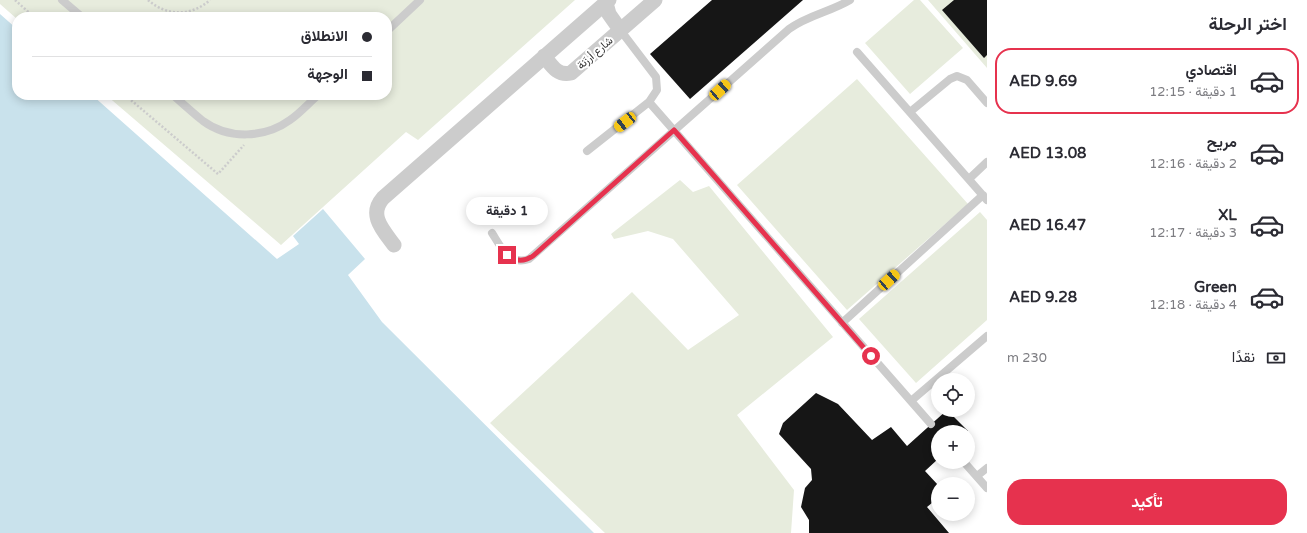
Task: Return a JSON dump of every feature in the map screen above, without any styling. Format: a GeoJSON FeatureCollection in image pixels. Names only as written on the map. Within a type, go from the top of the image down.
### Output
{"type":"FeatureCollection","features":[{"type":"Feature","properties":{"kind":"street","name":"شارع أرزَنة"},"geometry":{"type":"LineString","coordinates":[[544,56],[557,71],[566,74],[572,73],[655,0]]}},
{"type":"Feature","properties":{"kind":"street"},"geometry":{"type":"LineString","coordinates":[[607,1],[609,14],[621,30]]}},
{"type":"Feature","properties":{"kind":"street"},"geometry":{"type":"LineString","coordinates":[[394,245],[377,218],[377,207],[379,202],[607,1]]}},
{"type":"Feature","properties":{"kind":"lane"},"geometry":{"type":"LineString","coordinates":[[62,0],[76,12]]}},
{"type":"Feature","properties":{"kind":"lane"},"geometry":{"type":"LineString","coordinates":[[392,26],[420,0]]}},
{"type":"Feature","properties":{"kind":"lane"},"geometry":{"type":"LineString","coordinates":[[492,233],[512,259],[523,261],[529,259],[788,29],[804,19],[833,9],[850,0]]}},
{"type":"Feature","properties":{"kind":"lane"},"geometry":{"type":"LineString","coordinates":[[588,151],[650,102],[657,90],[656,77],[621,30]]}},
{"type":"Feature","properties":{"kind":"lane"},"geometry":{"type":"LineString","coordinates":[[842,323],[985,197],[857,52]]}},
{"type":"Feature","properties":{"kind":"lane"},"geometry":{"type":"LineString","coordinates":[[910,112],[950,79],[957,76],[967,80],[987,103]]}},
{"type":"Feature","properties":{"kind":"lane"},"geometry":{"type":"LineString","coordinates":[[179,100],[213,127],[233,134],[255,134],[283,125],[312,100]]}},
{"type":"Feature","properties":{"kind":"lane"},"geometry":{"type":"LineString","coordinates":[[650,102],[931,424]]}},
{"type":"Feature","properties":{"kind":"lane"},"geometry":{"type":"LineString","coordinates":[[969,179],[987,162]]}},
{"type":"Feature","properties":{"kind":"lane"},"geometry":{"type":"LineString","coordinates":[[911,402],[987,336]]}},
{"type":"Feature","properties":{"kind":"lane"},"geometry":{"type":"LineString","coordinates":[[977,476],[987,468]]}},
{"type":"Feature","properties":{"kind":"lane"},"geometry":{"type":"LineString","coordinates":[[970,469],[987,488]]}},
{"type":"Feature","properties":{"kind":"path"},"geometry":{"type":"LineString","coordinates":[[15,0],[28,12]]}},
{"type":"Feature","properties":{"kind":"path"},"geometry":{"type":"LineString","coordinates":[[148,0],[166,10],[176,12]]}},
{"type":"Feature","properties":{"kind":"path"},"geometry":{"type":"LineString","coordinates":[[186,12],[197,10],[210,0]]}},
{"type":"Feature","properties":{"kind":"path"},"geometry":{"type":"LineString","coordinates":[[131,100],[218,174],[255,134]]}},
{"type":"Feature","properties":{"kind":"shaded area"},"geometry":{"type":"Polygon","coordinates":[[[0,0],[575,0],[418,140],[406,132],[281,245],[112,100],[392,100],[392,12],[12,12],[12,15],[0,4],[0,0]]]}},
{"type":"Feature","properties":{"kind":"shaded area"},"geometry":{"type":"Polygon","coordinates":[[[914,0],[920,0],[963,48],[910,94],[865,43],[914,0]]]}},
{"type":"Feature","properties":{"kind":"shaded area"},"geometry":{"type":"Polygon","coordinates":[[[928,0],[987,0],[987,68],[928,0]]]}},
{"type":"Feature","properties":{"kind":"shaded area"},"geometry":{"type":"Polygon","coordinates":[[[857,79],[968,204],[847,310],[737,185],[857,79]]]}},
{"type":"Feature","properties":{"kind":"shaded area"},"geometry":{"type":"Polygon","coordinates":[[[680,180],[693,192],[709,186],[833,337],[737,415],[794,490],[791,533],[605,533],[490,423],[632,292],[688,350],[739,315],[673,239],[648,231],[614,239],[611,234],[680,180]]]}},
{"type":"Feature","properties":{"kind":"shaded area"},"geometry":{"type":"Polygon","coordinates":[[[980,212],[987,220],[987,320],[916,383],[859,319],[980,212]]]}},
{"type":"Feature","properties":{"kind":"water"},"geometry":{"type":"Polygon","coordinates":[[[0,14],[12,25],[12,100],[98,100],[277,259],[299,244],[293,236],[323,209],[365,259],[348,275],[382,322],[594,533],[0,533],[0,14]]]}},
{"type":"Feature","properties":{"kind":"building"},"geometry":{"type":"Polygon","coordinates":[[[712,0],[803,0],[690,99],[650,54],[712,0]]]}},
{"type":"Feature","properties":{"kind":"building"},"geometry":{"type":"Polygon","coordinates":[[[954,0],[987,0],[987,55],[984,58],[942,10],[954,0]]]}},
{"type":"Feature","properties":{"kind":"building"},"geometry":{"type":"Polygon","coordinates":[[[816,393],[838,404],[872,440],[891,427],[907,446],[939,417],[954,417],[962,425],[931,425],[931,465],[925,471],[931,477],[931,504],[927,507],[931,512],[931,521],[939,521],[949,533],[809,533],[809,520],[801,507],[805,488],[812,480],[811,469],[779,434],[783,423],[816,393]]]}},
{"type":"Feature","properties":{"kind":"route"},"geometry":{"type":"LineString","coordinates":[[507,255],[518,261],[529,259],[674,130],[871,356]]}}]}
